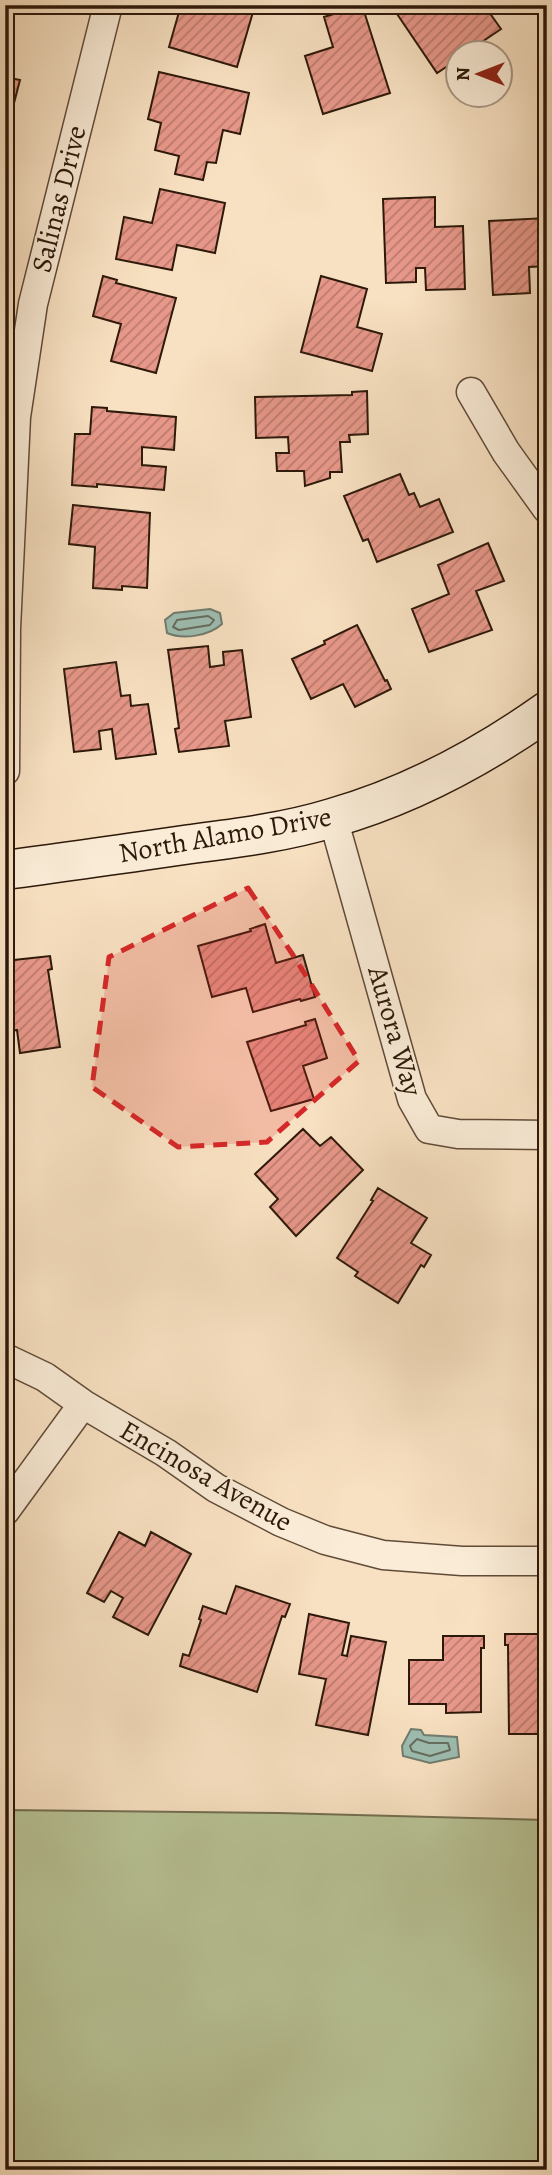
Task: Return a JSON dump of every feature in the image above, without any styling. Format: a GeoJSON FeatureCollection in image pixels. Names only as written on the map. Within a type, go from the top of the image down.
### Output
{"type":"FeatureCollection","features":[{"type":"Feature","properties":{"kind":"street","name":"Salinas Drive"},"geometry":{"type":"LineString","coordinates":[[5,771],[10,417],[33,304],[107,5]]}},
{"type":"Feature","properties":{"kind":"street"},"geometry":{"type":"LineString","coordinates":[[471,392],[506,452],[547,509]]}},
{"type":"Feature","properties":{"kind":"street","name":"North Alamo Drive"},"geometry":{"type":"LineString","coordinates":[[5,870],[260,834],[333,818],[410,789],[457,767],[508,738],[547,711]]}},
{"type":"Feature","properties":{"kind":"street","name":"Aurora Way"},"geometry":{"type":"LineString","coordinates":[[333,818],[412,1099],[429,1129],[458,1135],[547,1135]]}},
{"type":"Feature","properties":{"kind":"street","name":"Encinosa Avenue"},"geometry":{"type":"LineString","coordinates":[[5,1358],[45,1377],[83,1404],[166,1453],[216,1488],[281,1522],[325,1541],[383,1555],[461,1561],[547,1561]]}},
{"type":"Feature","properties":{"kind":"street"},"geometry":{"type":"LineString","coordinates":[[5,1511],[83,1404]]}},
{"type":"Feature","properties":{"kind":"highlighted area"},"geometry":{"type":"Polygon","coordinates":[[[248,888],[359,1061],[267,1142],[178,1147],[92,1087],[109,957],[248,888]]]}},
{"type":"Feature","properties":{"kind":"green space"},"geometry":{"type":"Polygon","coordinates":[[[5,1810],[547,1820],[547,2170],[5,2170],[5,1810]]]}},
{"type":"Feature","properties":{"kind":"water"},"geometry":{"type":"Polygon","coordinates":[[[210,609],[220,613],[222,624],[217,628],[188,636],[167,633],[165,620],[174,613],[210,609]]]}},
{"type":"Feature","properties":{"kind":"water"},"geometry":{"type":"Polygon","coordinates":[[[411,1729],[421,1730],[424,1735],[457,1737],[459,1757],[430,1763],[403,1756],[402,1746],[411,1729]]]}},
{"type":"Feature","properties":{"kind":"building"},"geometry":{"type":"Polygon","coordinates":[[[5,5],[16,5],[11,27],[5,26],[5,5]]]}},
{"type":"Feature","properties":{"kind":"building"},"geometry":{"type":"Polygon","coordinates":[[[181,5],[255,5],[237,67],[169,47],[181,5]]]}},
{"type":"Feature","properties":{"kind":"building"},"geometry":{"type":"Polygon","coordinates":[[[362,5],[390,93],[323,114],[305,56],[333,47],[324,17],[362,5]]]}},
{"type":"Feature","properties":{"kind":"building"},"geometry":{"type":"Polygon","coordinates":[[[391,5],[484,5],[501,29],[488,38],[444,38],[444,68],[437,73],[391,5]]]}},
{"type":"Feature","properties":{"kind":"building"},"geometry":{"type":"Polygon","coordinates":[[[159,72],[249,93],[240,134],[223,130],[216,163],[207,162],[203,180],[175,174],[179,156],[155,150],[161,123],[148,119],[159,72]]]}},
{"type":"Feature","properties":{"kind":"building"},"geometry":{"type":"Polygon","coordinates":[[[5,77],[20,80],[7,130],[5,129],[5,77]]]}},
{"type":"Feature","properties":{"kind":"building"},"geometry":{"type":"Polygon","coordinates":[[[160,189],[225,203],[215,253],[177,245],[172,270],[116,259],[124,217],[152,223],[160,189]]]}},
{"type":"Feature","properties":{"kind":"building"},"geometry":{"type":"Polygon","coordinates":[[[435,197],[435,227],[463,226],[465,289],[426,290],[425,268],[416,268],[416,282],[386,283],[383,199],[435,197]]]}},
{"type":"Feature","properties":{"kind":"building"},"geometry":{"type":"Polygon","coordinates":[[[547,218],[547,266],[529,267],[530,293],[493,295],[489,221],[547,218]]]}},
{"type":"Feature","properties":{"kind":"building"},"geometry":{"type":"Polygon","coordinates":[[[103,276],[117,280],[116,283],[176,298],[156,373],[111,361],[121,324],[93,316],[103,276]]]}},
{"type":"Feature","properties":{"kind":"building"},"geometry":{"type":"Polygon","coordinates":[[[321,276],[367,289],[357,327],[382,334],[372,371],[301,352],[321,276]]]}},
{"type":"Feature","properties":{"kind":"building"},"geometry":{"type":"Polygon","coordinates":[[[367,391],[368,434],[349,435],[350,442],[340,442],[342,472],[330,472],[330,478],[305,486],[304,471],[277,471],[276,453],[289,453],[288,437],[256,438],[255,397],[352,395],[352,392],[367,391]]]}},
{"type":"Feature","properties":{"kind":"building"},"geometry":{"type":"Polygon","coordinates":[[[92,407],[107,408],[107,411],[176,417],[174,450],[142,447],[142,465],[166,467],[164,490],[97,484],[97,487],[72,485],[75,434],[90,434],[92,407]]]}},
{"type":"Feature","properties":{"kind":"building"},"geometry":{"type":"Polygon","coordinates":[[[400,474],[409,495],[414,493],[420,507],[439,499],[453,532],[377,562],[368,539],[363,541],[344,496],[400,474]]]}},
{"type":"Feature","properties":{"kind":"building"},"geometry":{"type":"Polygon","coordinates":[[[73,505],[150,513],[147,588],[93,588],[95,547],[69,544],[73,505]]]}},
{"type":"Feature","properties":{"kind":"building"},"geometry":{"type":"Polygon","coordinates":[[[488,543],[504,581],[476,591],[492,630],[429,652],[412,609],[449,594],[438,565],[488,543]]]}},
{"type":"Feature","properties":{"kind":"building"},"geometry":{"type":"Polygon","coordinates":[[[357,625],[391,689],[355,707],[343,684],[311,699],[292,659],[357,625]]]}},
{"type":"Feature","properties":{"kind":"building"},"geometry":{"type":"Polygon","coordinates":[[[208,646],[210,667],[224,665],[223,652],[242,650],[251,717],[225,721],[229,746],[179,752],[175,729],[179,728],[168,650],[208,646]]]}},
{"type":"Feature","properties":{"kind":"building"},"geometry":{"type":"Polygon","coordinates":[[[116,662],[121,696],[130,695],[131,706],[148,704],[156,754],[116,759],[112,729],[99,731],[101,749],[74,752],[64,669],[116,662]]]}},
{"type":"Feature","properties":{"kind":"building"},"geometry":{"type":"Polygon","coordinates":[[[265,924],[276,963],[303,955],[315,997],[253,1012],[246,988],[212,997],[198,946],[251,931],[250,929],[265,924]]]}},
{"type":"Feature","properties":{"kind":"building"},"geometry":{"type":"Polygon","coordinates":[[[50,956],[52,969],[48,970],[60,1047],[20,1053],[17,1030],[5,1032],[5,961],[50,956]]]}},
{"type":"Feature","properties":{"kind":"building"},"geometry":{"type":"Polygon","coordinates":[[[315,1019],[327,1058],[303,1066],[314,1099],[271,1111],[247,1042],[306,1025],[305,1022],[315,1019]]]}},
{"type":"Feature","properties":{"kind":"building"},"geometry":{"type":"Polygon","coordinates":[[[303,1129],[320,1146],[331,1137],[363,1170],[296,1236],[270,1207],[278,1199],[255,1174],[303,1129]]]}},
{"type":"Feature","properties":{"kind":"building"},"geometry":{"type":"Polygon","coordinates":[[[378,1188],[427,1218],[411,1243],[431,1255],[424,1267],[421,1265],[398,1303],[355,1276],[358,1272],[337,1258],[373,1201],[371,1200],[378,1188]]]}},
{"type":"Feature","properties":{"kind":"building"},"geometry":{"type":"Polygon","coordinates":[[[119,1532],[145,1546],[151,1532],[191,1554],[148,1635],[113,1617],[123,1598],[111,1591],[104,1602],[87,1593],[119,1532]]]}},
{"type":"Feature","properties":{"kind":"building"},"geometry":{"type":"Polygon","coordinates":[[[236,1586],[290,1604],[285,1617],[282,1616],[257,1692],[180,1666],[183,1654],[189,1656],[203,1606],[226,1614],[236,1586]]]}},
{"type":"Feature","properties":{"kind":"building"},"geometry":{"type":"Polygon","coordinates":[[[309,1614],[349,1623],[342,1655],[347,1656],[351,1636],[386,1642],[368,1735],[316,1725],[326,1679],[299,1674],[309,1614]]]}},
{"type":"Feature","properties":{"kind":"building"},"geometry":{"type":"Polygon","coordinates":[[[505,1634],[547,1634],[547,1734],[509,1734],[508,1645],[505,1645],[505,1634]]]}},
{"type":"Feature","properties":{"kind":"building"},"geometry":{"type":"Polygon","coordinates":[[[443,1636],[484,1636],[484,1648],[481,1648],[481,1712],[446,1713],[446,1704],[409,1704],[409,1660],[443,1660],[443,1636]]]}}]}
